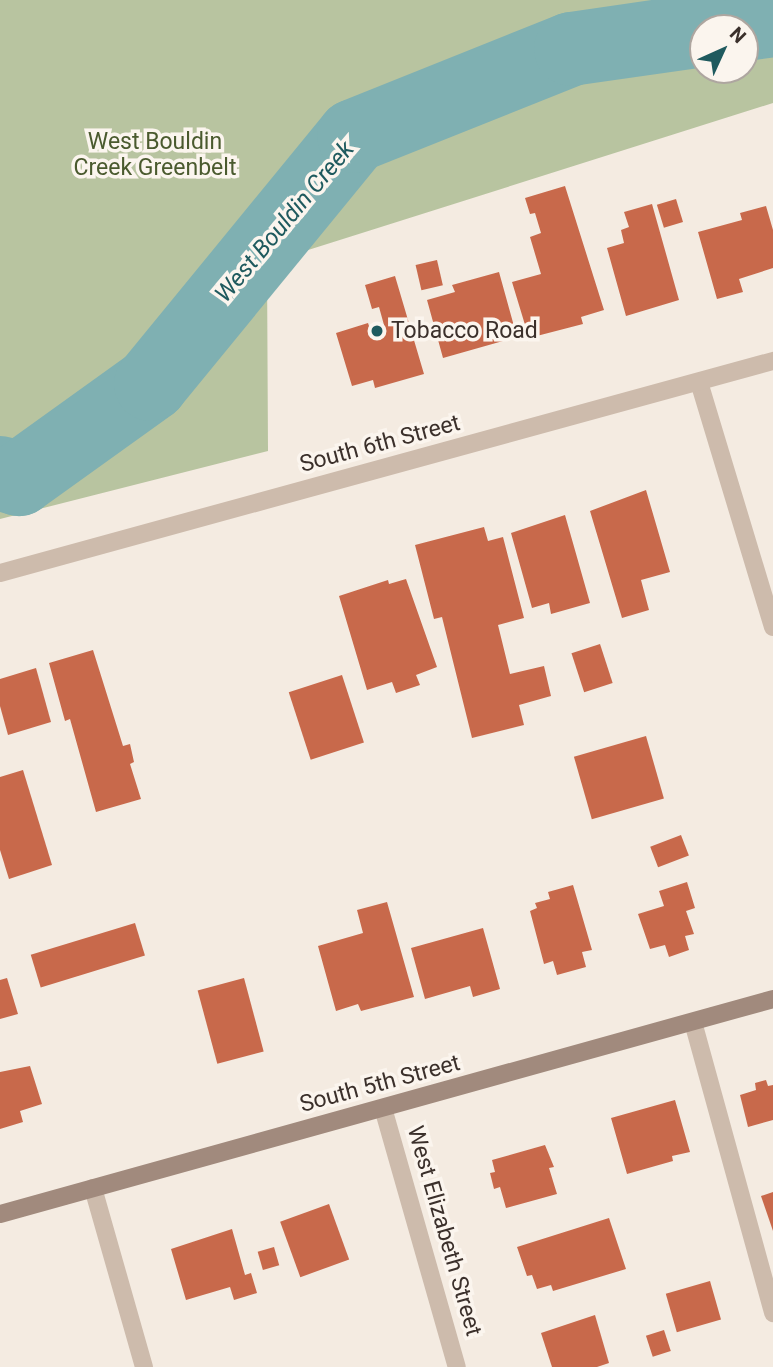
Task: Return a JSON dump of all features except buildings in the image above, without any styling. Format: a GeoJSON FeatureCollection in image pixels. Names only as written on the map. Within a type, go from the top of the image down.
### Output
{"type":"FeatureCollection","features":[{"type":"Feature","properties":{"kind":"street","name":"South 6th Street"},"geometry":{"type":"LineString","coordinates":[[0,573],[773,361]]}},
{"type":"Feature","properties":{"kind":"street"},"geometry":{"type":"LineString","coordinates":[[699,382],[773,627]]}},
{"type":"Feature","properties":{"kind":"street","name":"South 5th Street"},"geometry":{"type":"LineString","coordinates":[[0,1214],[773,999]]}},
{"type":"Feature","properties":{"kind":"street"},"geometry":{"type":"LineString","coordinates":[[694,1022],[773,1313]]}},
{"type":"Feature","properties":{"kind":"street","name":"West Elizabeth Street"},"geometry":{"type":"LineString","coordinates":[[383,1108],[457,1367]]}},
{"type":"Feature","properties":{"kind":"street"},"geometry":{"type":"LineString","coordinates":[[93,1188],[144,1367]]}},
{"type":"Feature","properties":{"kind":"green space","name":"West Bouldin Creek Greenbelt"},"geometry":{"type":"Polygon","coordinates":[[[0,0],[773,0],[773,103],[267,263],[268,451],[0,519],[0,0]]]}},
{"type":"Feature","properties":{"kind":"waterway","name":"West Bouldin Creek"},"geometry":{"type":"LineString","coordinates":[[759,22],[773,20]]}},
{"type":"Feature","properties":{"kind":"waterway","name":"West Bouldin Creek"},"geometry":{"type":"LineString","coordinates":[[0,473],[19,479],[151,384],[354,136],[571,49],[689,32]]}},
{"type":"Feature","properties":{"kind":"place","name":"Tobacco Road"},"geometry":{"type":"Point","coordinates":[377,331]}}]}
